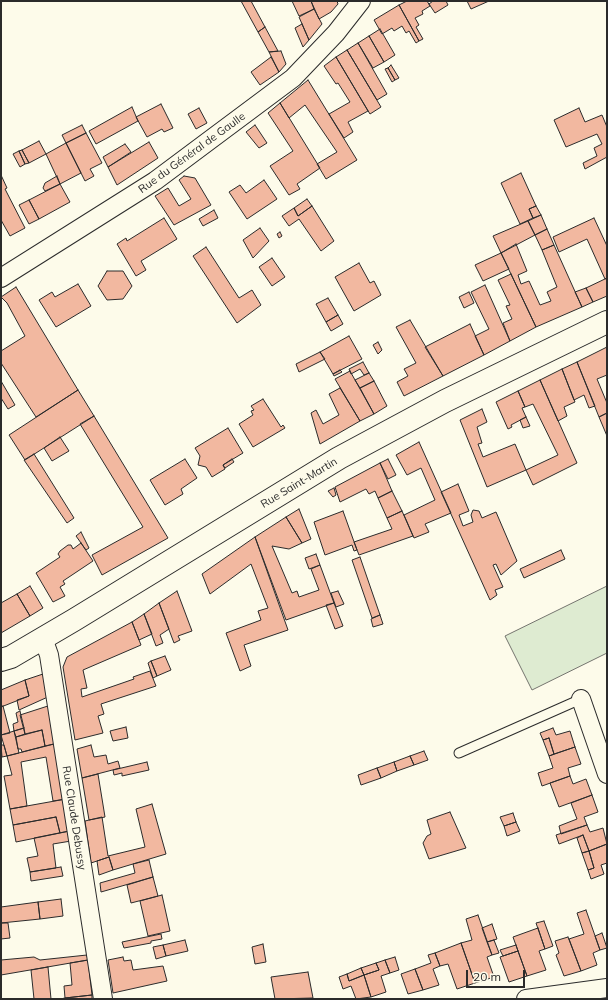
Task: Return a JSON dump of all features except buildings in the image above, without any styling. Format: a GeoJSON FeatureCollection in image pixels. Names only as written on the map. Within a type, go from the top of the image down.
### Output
{"type":"FeatureCollection","features":[{"type":"Feature","properties":{"kind":"main road","name":"Rue Saint-Martin"},"geometry":{"type":"LineString","coordinates":[[1,660],[11,657],[43,638],[339,458],[445,401],[607,322]]}},
{"type":"Feature","properties":{"kind":"street","name":"Rue du Général de Gaulle"},"geometry":{"type":"LineString","coordinates":[[1,278],[155,181],[293,78],[336,33],[361,1]]}},
{"type":"Feature","properties":{"kind":"street","name":"Rue Claude Debussy"},"geometry":{"type":"LineString","coordinates":[[43,638],[49,656],[103,999]]}},
{"type":"Feature","properties":{"kind":"street"},"geometry":{"type":"LineString","coordinates":[[581,700],[607,774]]}},
{"type":"Feature","properties":{"kind":"street"},"geometry":{"type":"LineString","coordinates":[[526,999],[607,988]]}},
{"type":"Feature","properties":{"kind":"lane"},"geometry":{"type":"LineString","coordinates":[[459,753],[581,700]]}},
{"type":"Feature","properties":{"kind":"green space"},"geometry":{"type":"Polygon","coordinates":[[[607,586],[607,653],[532,690],[505,636],[607,586]]]}}]}
